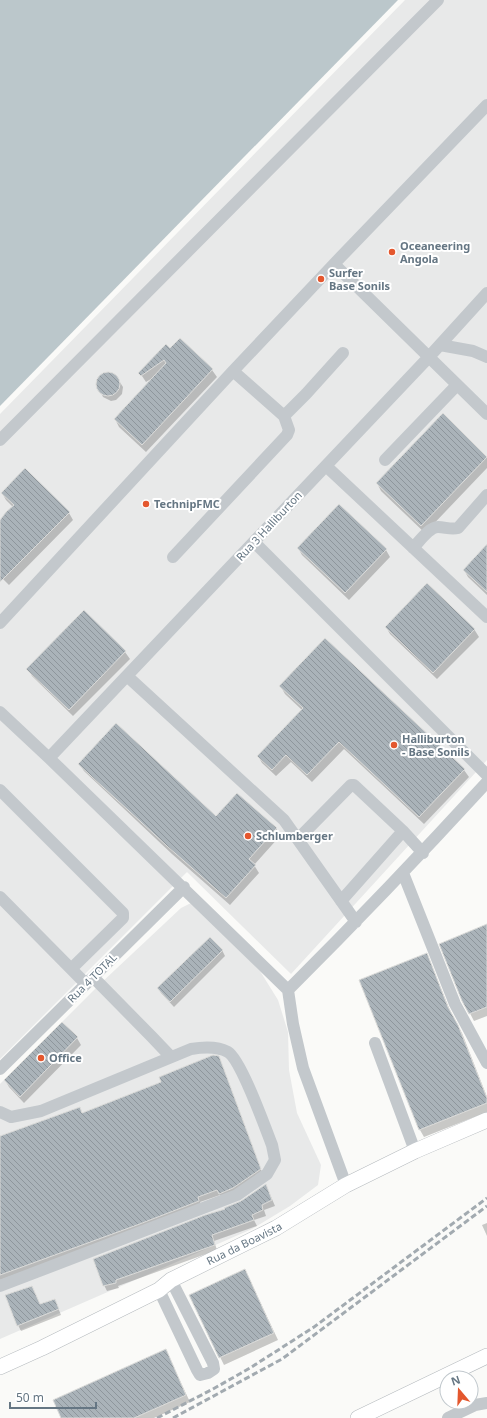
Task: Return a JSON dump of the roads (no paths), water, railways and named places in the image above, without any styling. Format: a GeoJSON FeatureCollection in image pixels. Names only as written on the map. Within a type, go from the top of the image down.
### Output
{"type":"FeatureCollection","features":[{"type":"Feature","properties":{"kind":"main road","name":"Rua da Boavista"},"geometry":{"type":"LineString","coordinates":[[0,1367],[42,1348],[159,1290],[171,1280],[276,1228],[346,1186],[415,1151],[487,1120]]}},
{"type":"Feature","properties":{"kind":"main road"},"geometry":{"type":"LineString","coordinates":[[358,1418],[487,1356]]}},
{"type":"Feature","properties":{"kind":"lane"},"geometry":{"type":"LineString","coordinates":[[0,440],[438,0]]}},
{"type":"Feature","properties":{"kind":"lane"},"geometry":{"type":"LineString","coordinates":[[0,622],[233,371],[487,105]]}},
{"type":"Feature","properties":{"kind":"lane"},"geometry":{"type":"LineString","coordinates":[[334,264],[428,358],[487,414]]}},
{"type":"Feature","properties":{"kind":"lane","name":"Rua 3 Halliburton"},"geometry":{"type":"LineString","coordinates":[[50,758],[428,358],[487,293]]}},
{"type":"Feature","properties":{"kind":"lane"},"geometry":{"type":"LineString","coordinates":[[440,345],[473,351],[487,357]]}},
{"type":"Feature","properties":{"kind":"lane"},"geometry":{"type":"LineString","coordinates":[[284,416],[343,354]]}},
{"type":"Feature","properties":{"kind":"lane"},"geometry":{"type":"LineString","coordinates":[[173,557],[287,435],[289,430],[284,416],[233,371]]}},
{"type":"Feature","properties":{"kind":"lane"},"geometry":{"type":"LineString","coordinates":[[385,460],[457,385]]}},
{"type":"Feature","properties":{"kind":"lane"},"geometry":{"type":"LineString","coordinates":[[326,466],[487,617]]}},
{"type":"Feature","properties":{"kind":"lane"},"geometry":{"type":"LineString","coordinates":[[413,548],[433,528],[438,527],[453,530],[458,528],[487,495]]}},
{"type":"Feature","properties":{"kind":"lane"},"geometry":{"type":"LineString","coordinates":[[254,542],[487,775]]}},
{"type":"Feature","properties":{"kind":"lane"},"geometry":{"type":"LineString","coordinates":[[127,676],[284,820],[356,922]]}},
{"type":"Feature","properties":{"kind":"lane"},"geometry":{"type":"LineString","coordinates":[[0,712],[184,887],[288,990],[293,1024],[303,1068],[346,1186]]}},
{"type":"Feature","properties":{"kind":"lane"},"geometry":{"type":"LineString","coordinates":[[288,990],[423,853],[487,782]]}},
{"type":"Feature","properties":{"kind":"lane"},"geometry":{"type":"LineString","coordinates":[[298,839],[351,785],[354,785],[403,831],[423,853]]}},
{"type":"Feature","properties":{"kind":"lane"},"geometry":{"type":"LineString","coordinates":[[0,790],[123,913],[123,918],[72,968]]}},
{"type":"Feature","properties":{"kind":"lane"},"geometry":{"type":"LineString","coordinates":[[341,901],[403,831]]}},
{"type":"Feature","properties":{"kind":"lane"},"geometry":{"type":"LineString","coordinates":[[403,873],[455,1004],[487,1063]]}},
{"type":"Feature","properties":{"kind":"lane","name":"Rua 4 TOTAL"},"geometry":{"type":"LineString","coordinates":[[0,1069],[184,887]]}},
{"type":"Feature","properties":{"kind":"lane"},"geometry":{"type":"LineString","coordinates":[[0,897],[72,968],[90,980],[152,1036],[171,1057]]}},
{"type":"Feature","properties":{"kind":"lane"},"geometry":{"type":"LineString","coordinates":[[375,1043],[415,1151]]}},
{"type":"Feature","properties":{"kind":"lane"},"geometry":{"type":"LineString","coordinates":[[0,1112],[11,1117],[41,1111],[191,1049],[203,1047],[216,1048],[228,1052],[239,1065],[272,1146],[275,1160],[267,1174],[237,1195],[0,1286]]}},
{"type":"Feature","properties":{"kind":"lane"},"geometry":{"type":"LineString","coordinates":[[159,1290],[197,1370],[200,1375],[208,1373],[214,1369],[213,1363],[171,1280]]}},
{"type":"Feature","properties":{"kind":"lane"},"geometry":{"type":"LineString","coordinates":[[448,1418],[475,1405],[487,1403]]}},
{"type":"Feature","properties":{"kind":"railway"},"geometry":{"type":"LineString","coordinates":[[157,1418],[250,1368],[314,1327],[487,1198]]}},
{"type":"Feature","properties":{"kind":"railway"},"geometry":{"type":"LineString","coordinates":[[173,1418],[282,1359],[487,1206]]}},
{"type":"Feature","properties":{"kind":"place","name":"Oceaneering Angola"},"geometry":{"type":"Point","coordinates":[392,252]}},
{"type":"Feature","properties":{"kind":"place","name":"Surfer Base Sonils"},"geometry":{"type":"Point","coordinates":[321,279]}},
{"type":"Feature","properties":{"kind":"place","name":"TechnipFMC"},"geometry":{"type":"Point","coordinates":[146,504]}},
{"type":"Feature","properties":{"kind":"place","name":"Halliburton - Base Sonils"},"geometry":{"type":"Point","coordinates":[394,745]}},
{"type":"Feature","properties":{"kind":"place","name":"Schlumberger"},"geometry":{"type":"Point","coordinates":[248,836]}},
{"type":"Feature","properties":{"kind":"place","name":"Office"},"geometry":{"type":"Point","coordinates":[41,1058]}}]}
